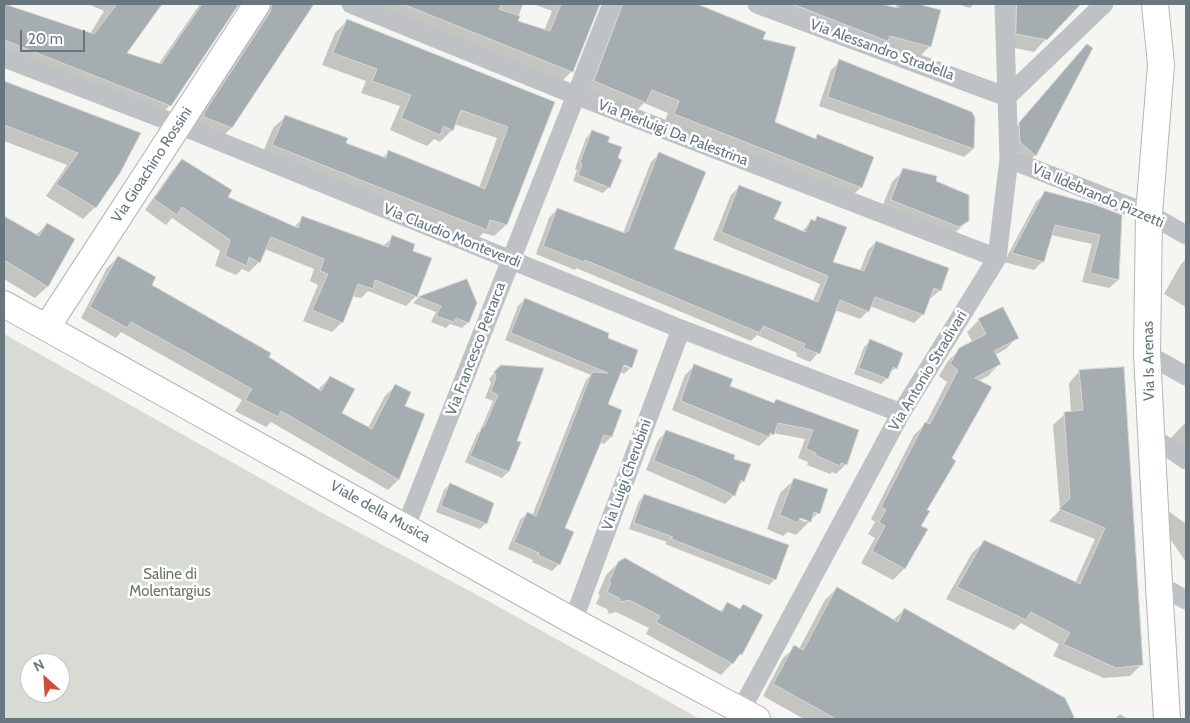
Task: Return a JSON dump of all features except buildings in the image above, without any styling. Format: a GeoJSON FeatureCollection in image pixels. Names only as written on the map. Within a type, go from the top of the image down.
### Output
{"type":"FeatureCollection","features":[{"type":"Feature","properties":{"kind":"street","name":"Via Gioachino Rossini"},"geometry":{"type":"LineString","coordinates":[[47,327],[257,4]]}},
{"type":"Feature","properties":{"kind":"street","name":"Via Pierluigi Da Palestrina"},"geometry":{"type":"LineString","coordinates":[[351,4],[574,95],[997,258]]}},
{"type":"Feature","properties":{"kind":"street","name":"Via Francesco Petrarca"},"geometry":{"type":"LineString","coordinates":[[406,526],[574,95],[612,4]]}},
{"type":"Feature","properties":{"kind":"street","name":"Via Alessandro Stradella"},"geometry":{"type":"LineString","coordinates":[[757,4],[1006,97]]}},
{"type":"Feature","properties":{"kind":"street","name":"Via Antonio Stradivari"},"geometry":{"type":"LineString","coordinates":[[749,715],[901,413],[997,258],[1009,159],[1004,4]]}},
{"type":"Feature","properties":{"kind":"street"},"geometry":{"type":"LineString","coordinates":[[1006,97],[1104,4]]}},
{"type":"Feature","properties":{"kind":"street","name":"Via Is Arenas"},"geometry":{"type":"LineString","coordinates":[[1155,4],[1161,65],[1148,214],[1147,354],[1167,719]]}},
{"type":"Feature","properties":{"kind":"street","name":"Via Claudio Monteverdi"},"geometry":{"type":"LineString","coordinates":[[4,58],[179,125],[681,329],[901,413]]}},
{"type":"Feature","properties":{"kind":"street","name":"Via Ildebrando Pizzetti"},"geometry":{"type":"LineString","coordinates":[[1009,159],[1148,214],[1186,235]]}},
{"type":"Feature","properties":{"kind":"street","name":"Viale della Musica"},"geometry":{"type":"LineString","coordinates":[[4,304],[406,526],[573,621],[749,715]]}},
{"type":"Feature","properties":{"kind":"street","name":"Via Luigi Cherubini"},"geometry":{"type":"LineString","coordinates":[[573,621],[681,329]]}},
{"type":"Feature","properties":{"kind":"street"},"geometry":{"type":"LineString","coordinates":[[1147,354],[1186,376]]}},
{"type":"Feature","properties":{"kind":"street"},"geometry":{"type":"LineString","coordinates":[[1151,436],[1186,460]]}},
{"type":"Feature","properties":{"kind":"street"},"geometry":{"type":"LineString","coordinates":[[1159,584],[1186,600]]}},
{"type":"Feature","properties":{"kind":"green space","name":"Saline di Molentargius"},"geometry":{"type":"Polygon","coordinates":[[[4,334],[324,514],[470,591],[700,719],[4,719],[4,334]]]}}]}
